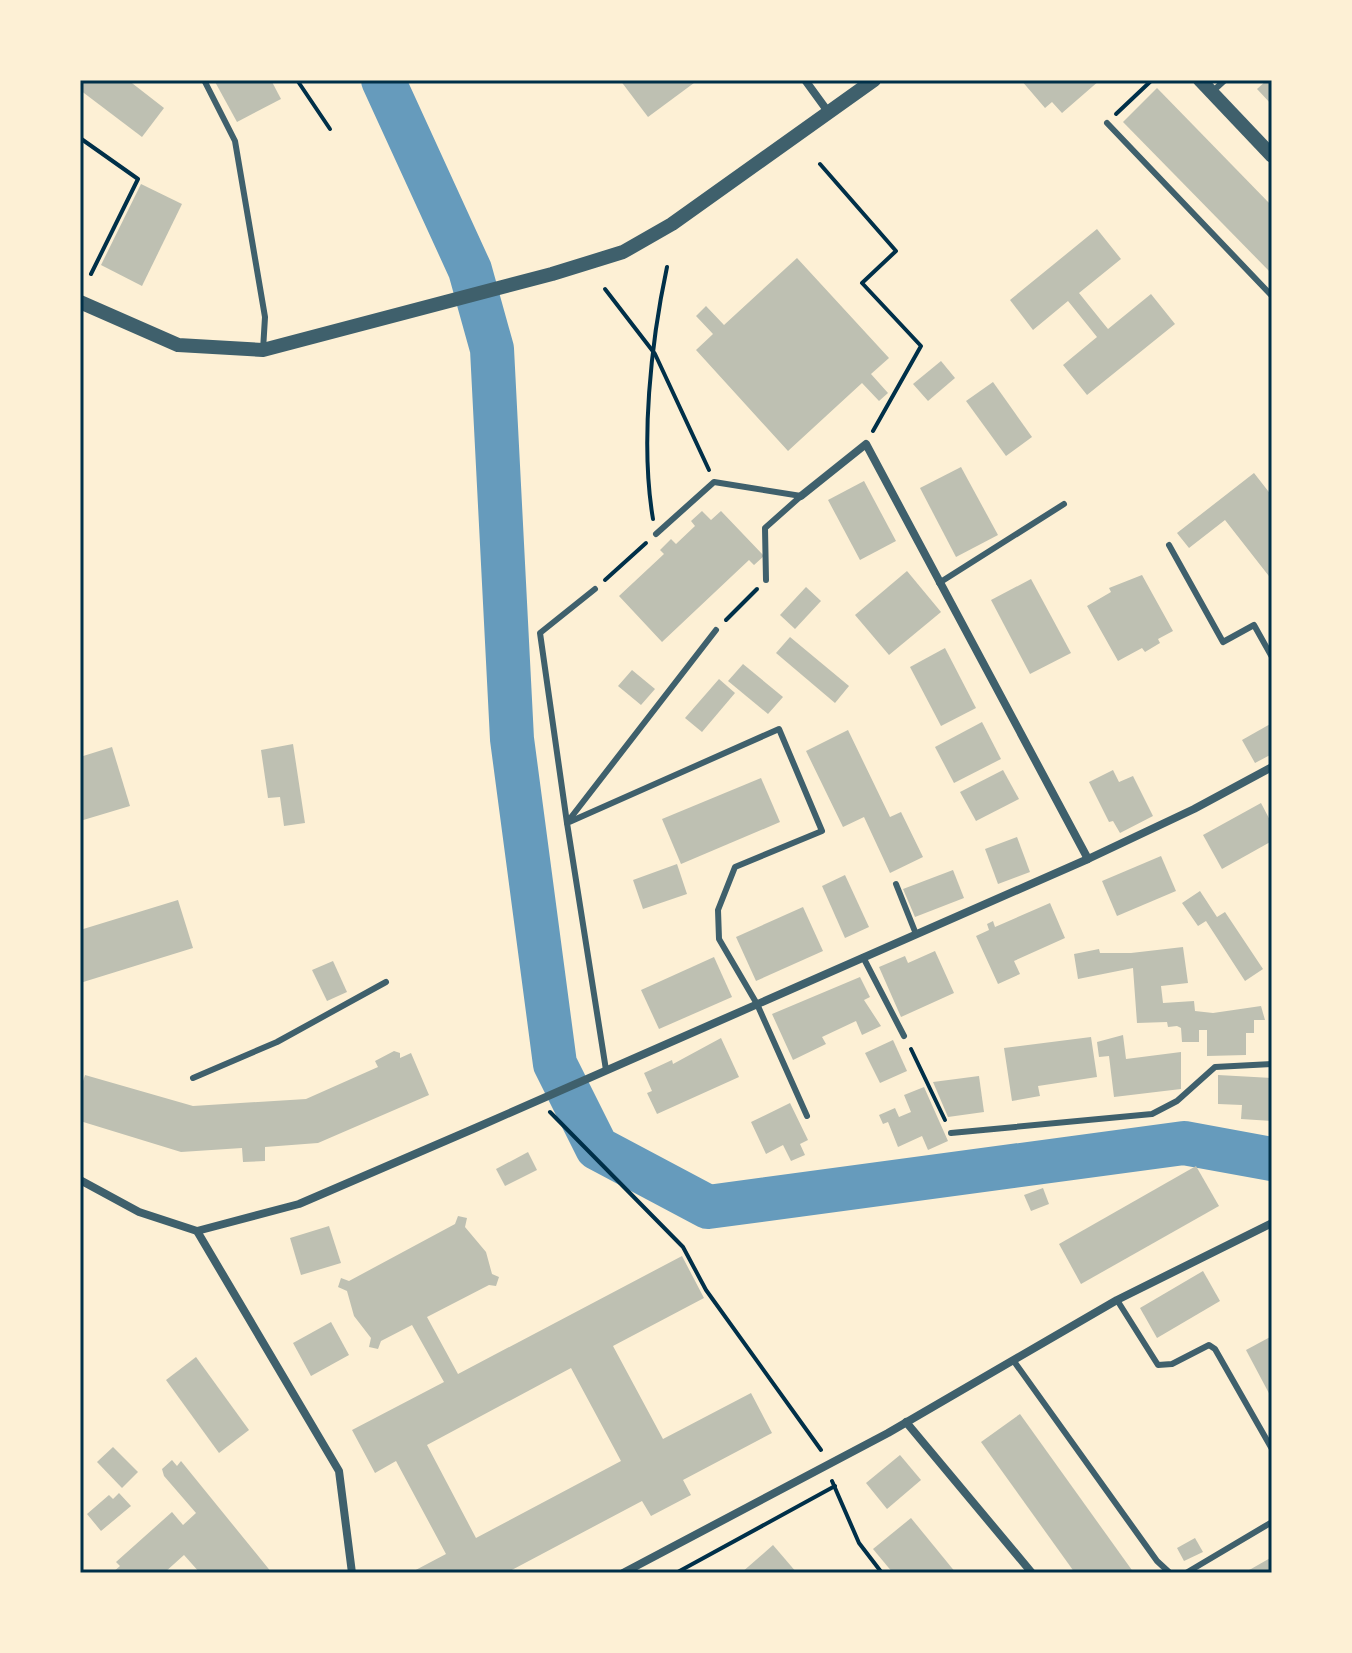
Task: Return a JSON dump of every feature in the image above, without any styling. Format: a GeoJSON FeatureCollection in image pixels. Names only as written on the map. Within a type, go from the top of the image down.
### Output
{"type":"FeatureCollection","features":[{"type":"Feature","properties":{"kind":"street"},"geometry":{"type":"LineString","coordinates":[[805,80],[830,113]]}},
{"type":"Feature","properties":{"kind":"street"},"geometry":{"type":"LineString","coordinates":[[80,302],[178,345],[263,350],[552,274],[623,252],[672,224],[874,80]]}},
{"type":"Feature","properties":{"kind":"street"},"geometry":{"type":"LineString","coordinates":[[1200,80],[1272,156]]}},
{"type":"Feature","properties":{"kind":"street"},"geometry":{"type":"LineString","coordinates":[[801,496],[866,444],[1088,859]]}},
{"type":"Feature","properties":{"kind":"street"},"geometry":{"type":"LineString","coordinates":[[80,1180],[139,1212],[197,1231],[299,1204],[1088,859],[1194,809],[1272,767]]}},
{"type":"Feature","properties":{"kind":"street"},"geometry":{"type":"LineString","coordinates":[[623,1573],[906,1422],[1117,1300],[1221,1245],[1272,1223]]}},
{"type":"Feature","properties":{"kind":"street"},"geometry":{"type":"LineString","coordinates":[[197,1231],[339,1471],[352,1573]]}},
{"type":"Feature","properties":{"kind":"street"},"geometry":{"type":"LineString","coordinates":[[906,1422],[1032,1573]]}},
{"type":"Feature","properties":{"kind":"lane"},"geometry":{"type":"LineString","coordinates":[[204,80],[235,141],[265,317],[263,350]]}},
{"type":"Feature","properties":{"kind":"lane"},"geometry":{"type":"LineString","coordinates":[[1212,92],[1225,80]]}},
{"type":"Feature","properties":{"kind":"lane"},"geometry":{"type":"LineString","coordinates":[[1107,123],[1272,296]]}},
{"type":"Feature","properties":{"kind":"lane"},"geometry":{"type":"LineString","coordinates":[[656,534],[714,482],[801,496]]}},
{"type":"Feature","properties":{"kind":"lane"},"geometry":{"type":"LineString","coordinates":[[766,580],[765,528],[801,496]]}},
{"type":"Feature","properties":{"kind":"lane"},"geometry":{"type":"LineString","coordinates":[[939,583],[1064,504]]}},
{"type":"Feature","properties":{"kind":"lane"},"geometry":{"type":"LineString","coordinates":[[1169,545],[1223,642],[1254,625],[1272,657]]}},
{"type":"Feature","properties":{"kind":"lane"},"geometry":{"type":"LineString","coordinates":[[595,589],[540,633],[606,1070]]}},
{"type":"Feature","properties":{"kind":"lane"},"geometry":{"type":"LineString","coordinates":[[567,823],[716,630]]}},
{"type":"Feature","properties":{"kind":"lane"},"geometry":{"type":"LineString","coordinates":[[567,823],[779,729],[822,831],[735,867],[718,910],[719,939],[757,1004],[807,1116]]}},
{"type":"Feature","properties":{"kind":"lane"},"geometry":{"type":"LineString","coordinates":[[896,884],[916,934]]}},
{"type":"Feature","properties":{"kind":"lane"},"geometry":{"type":"LineString","coordinates":[[863,957],[904,1036]]}},
{"type":"Feature","properties":{"kind":"lane"},"geometry":{"type":"LineString","coordinates":[[193,1078],[277,1042],[386,982]]}},
{"type":"Feature","properties":{"kind":"lane"},"geometry":{"type":"LineString","coordinates":[[951,1133],[1152,1114],[1177,1101],[1215,1067],[1272,1064]]}},
{"type":"Feature","properties":{"kind":"lane"},"geometry":{"type":"LineString","coordinates":[[1117,1300],[1158,1365],[1172,1364],[1209,1345],[1215,1349],[1272,1449]]}},
{"type":"Feature","properties":{"kind":"lane"},"geometry":{"type":"LineString","coordinates":[[1013,1360],[1157,1561],[1170,1573]]}},
{"type":"Feature","properties":{"kind":"lane"},"geometry":{"type":"LineString","coordinates":[[1186,1573],[1272,1522]]}},
{"type":"Feature","properties":{"kind":"path"},"geometry":{"type":"LineString","coordinates":[[297,80],[330,129]]}},
{"type":"Feature","properties":{"kind":"path"},"geometry":{"type":"LineString","coordinates":[[1107,123],[1152,80]]}},
{"type":"Feature","properties":{"kind":"path"},"geometry":{"type":"LineString","coordinates":[[80,138],[138,179],[91,274]]}},
{"type":"Feature","properties":{"kind":"path"},"geometry":{"type":"LineString","coordinates":[[820,164],[896,251],[862,283],[921,346],[866,444]]}},
{"type":"Feature","properties":{"kind":"path"},"geometry":{"type":"LineString","coordinates":[[595,589],[656,534],[645,472],[655,354],[667,267]]}},
{"type":"Feature","properties":{"kind":"path"},"geometry":{"type":"LineString","coordinates":[[605,289],[655,354],[714,482]]}},
{"type":"Feature","properties":{"kind":"path"},"geometry":{"type":"LineString","coordinates":[[716,630],[766,580]]}},
{"type":"Feature","properties":{"kind":"path"},"geometry":{"type":"LineString","coordinates":[[904,1036],[951,1133]]}},
{"type":"Feature","properties":{"kind":"path"},"geometry":{"type":"LineString","coordinates":[[535,1101],[556,1116],[683,1247],[706,1290],[821,1448],[824,1464],[859,1543],[882,1573]]}},
{"type":"Feature","properties":{"kind":"path"},"geometry":{"type":"LineString","coordinates":[[676,1573],[835,1486]]}},
{"type":"Feature","properties":{"kind":"building"},"geometry":{"type":"Polygon","coordinates":[[[80,80],[128,80],[164,108],[142,137],[80,90],[80,80]]]}},
{"type":"Feature","properties":{"kind":"building"},"geometry":{"type":"Polygon","coordinates":[[[214,80],[271,80],[281,99],[237,122],[214,80]]]}},
{"type":"Feature","properties":{"kind":"building"},"geometry":{"type":"Polygon","coordinates":[[[620,80],[698,80],[648,117],[620,80]]]}},
{"type":"Feature","properties":{"kind":"building"},"geometry":{"type":"Polygon","coordinates":[[[1021,80],[1100,80],[1062,113],[1052,102],[1045,108],[1021,80]]]}},
{"type":"Feature","properties":{"kind":"building"},"geometry":{"type":"Polygon","coordinates":[[[1267,80],[1272,80],[1272,105],[1257,89],[1267,80]]]}},
{"type":"Feature","properties":{"kind":"building"},"geometry":{"type":"Polygon","coordinates":[[[1157,88],[1272,206],[1272,274],[1123,122],[1157,88]]]}},
{"type":"Feature","properties":{"kind":"building"},"geometry":{"type":"Polygon","coordinates":[[[141,184],[182,204],[142,286],[101,265],[141,184]]]}},
{"type":"Feature","properties":{"kind":"building"},"geometry":{"type":"Polygon","coordinates":[[[1097,229],[1121,259],[1079,293],[1108,329],[1151,294],[1175,324],[1087,395],[1063,365],[1097,337],[1068,301],[1033,330],[1010,300],[1097,229]]]}},
{"type":"Feature","properties":{"kind":"building"},"geometry":{"type":"Polygon","coordinates":[[[797,258],[889,358],[871,374],[888,393],[879,401],[862,383],[788,451],[696,350],[713,334],[696,316],[706,306],[724,325],[797,258]]]}},
{"type":"Feature","properties":{"kind":"building"},"geometry":{"type":"Polygon","coordinates":[[[941,361],[955,378],[928,401],[913,384],[941,361]]]}},
{"type":"Feature","properties":{"kind":"building"},"geometry":{"type":"Polygon","coordinates":[[[993,382],[1032,437],[1006,456],[966,401],[993,382]]]}},
{"type":"Feature","properties":{"kind":"building"},"geometry":{"type":"Polygon","coordinates":[[[961,467],[998,535],[956,557],[920,488],[961,467]]]}},
{"type":"Feature","properties":{"kind":"building"},"geometry":{"type":"Polygon","coordinates":[[[1254,473],[1272,496],[1272,580],[1225,520],[1189,548],[1177,533],[1254,473]]]}},
{"type":"Feature","properties":{"kind":"building"},"geometry":{"type":"Polygon","coordinates":[[[864,481],[896,541],[860,560],[828,500],[864,481]]]}},
{"type":"Feature","properties":{"kind":"building"},"geometry":{"type":"Polygon","coordinates":[[[702,511],[711,520],[721,511],[764,556],[754,565],[749,560],[662,642],[619,596],[664,554],[660,550],[671,539],[676,544],[695,526],[691,521],[702,511]]]}},
{"type":"Feature","properties":{"kind":"building"},"geometry":{"type":"Polygon","coordinates":[[[907,571],[941,612],[889,655],[855,615],[907,571]]]}},
{"type":"Feature","properties":{"kind":"building"},"geometry":{"type":"Polygon","coordinates":[[[1142,575],[1173,631],[1158,639],[1160,643],[1145,652],[1142,648],[1118,661],[1087,606],[1111,592],[1109,588],[1142,575]]]}},
{"type":"Feature","properties":{"kind":"building"},"geometry":{"type":"Polygon","coordinates":[[[1031,579],[1071,653],[1030,674],[991,600],[1031,579]]]}},
{"type":"Feature","properties":{"kind":"building"},"geometry":{"type":"Polygon","coordinates":[[[806,587],[821,601],[795,629],[780,615],[806,587]]]}},
{"type":"Feature","properties":{"kind":"building"},"geometry":{"type":"Polygon","coordinates":[[[790,637],[849,686],[835,703],[776,653],[790,637]]]}},
{"type":"Feature","properties":{"kind":"building"},"geometry":{"type":"Polygon","coordinates":[[[945,648],[976,708],[941,726],[910,667],[945,648]]]}},
{"type":"Feature","properties":{"kind":"building"},"geometry":{"type":"Polygon","coordinates":[[[743,664],[783,697],[768,714],[728,681],[743,664]]]}},
{"type":"Feature","properties":{"kind":"building"},"geometry":{"type":"Polygon","coordinates":[[[632,670],[655,689],[641,705],[618,686],[632,670]]]}},
{"type":"Feature","properties":{"kind":"building"},"geometry":{"type":"Polygon","coordinates":[[[719,679],[735,693],[702,732],[685,718],[719,679]]]}},
{"type":"Feature","properties":{"kind":"building"},"geometry":{"type":"Polygon","coordinates":[[[982,722],[1001,759],[954,783],[935,747],[982,722]]]}},
{"type":"Feature","properties":{"kind":"building"},"geometry":{"type":"Polygon","coordinates":[[[1272,723],[1272,754],[1255,763],[1242,740],[1272,723]]]}},
{"type":"Feature","properties":{"kind":"building"},"geometry":{"type":"Polygon","coordinates":[[[848,730],[890,817],[901,812],[923,857],[890,873],[864,817],[843,827],[806,751],[848,730]]]}},
{"type":"Feature","properties":{"kind":"building"},"geometry":{"type":"Polygon","coordinates":[[[293,744],[305,823],[284,826],[280,797],[268,798],[261,750],[293,744]]]}},
{"type":"Feature","properties":{"kind":"building"},"geometry":{"type":"Polygon","coordinates":[[[112,747],[130,806],[80,821],[80,757],[112,747]]]}},
{"type":"Feature","properties":{"kind":"building"},"geometry":{"type":"Polygon","coordinates":[[[1003,770],[1019,799],[976,821],[960,792],[1003,770]]]}},
{"type":"Feature","properties":{"kind":"building"},"geometry":{"type":"Polygon","coordinates":[[[1113,770],[1119,782],[1133,776],[1153,816],[1120,833],[1113,821],[1109,822],[1089,782],[1113,770]]]}},
{"type":"Feature","properties":{"kind":"building"},"geometry":{"type":"Polygon","coordinates":[[[761,778],[780,822],[681,864],[662,819],[761,778]]]}},
{"type":"Feature","properties":{"kind":"building"},"geometry":{"type":"Polygon","coordinates":[[[1261,803],[1272,824],[1272,841],[1222,869],[1203,835],[1261,803]]]}},
{"type":"Feature","properties":{"kind":"building"},"geometry":{"type":"Polygon","coordinates":[[[1017,837],[1030,872],[998,884],[985,849],[1017,837]]]}},
{"type":"Feature","properties":{"kind":"building"},"geometry":{"type":"Polygon","coordinates":[[[1161,856],[1176,891],[1117,916],[1102,881],[1161,856]]]}},
{"type":"Feature","properties":{"kind":"building"},"geometry":{"type":"Polygon","coordinates":[[[677,864],[687,894],[643,909],[633,880],[677,864]]]}},
{"type":"Feature","properties":{"kind":"building"},"geometry":{"type":"Polygon","coordinates":[[[953,870],[964,898],[915,917],[903,889],[953,870]]]}},
{"type":"Feature","properties":{"kind":"building"},"geometry":{"type":"Polygon","coordinates":[[[845,875],[869,927],[845,938],[822,886],[845,875]]]}},
{"type":"Feature","properties":{"kind":"building"},"geometry":{"type":"Polygon","coordinates":[[[1200,891],[1217,917],[1225,912],[1263,969],[1245,981],[1206,921],[1198,926],[1182,903],[1200,891]]]}},
{"type":"Feature","properties":{"kind":"building"},"geometry":{"type":"Polygon","coordinates":[[[178,900],[193,948],[80,983],[80,930],[178,900]]]}},
{"type":"Feature","properties":{"kind":"building"},"geometry":{"type":"Polygon","coordinates":[[[1050,903],[1065,938],[1014,961],[1020,974],[998,984],[976,936],[989,930],[987,924],[993,921],[995,927],[1050,903]]]}},
{"type":"Feature","properties":{"kind":"building"},"geometry":{"type":"Polygon","coordinates":[[[803,907],[823,951],[756,981],[736,937],[803,907]]]}},
{"type":"Feature","properties":{"kind":"building"},"geometry":{"type":"Polygon","coordinates":[[[1183,947],[1188,983],[1161,986],[1163,1003],[1194,1001],[1195,1011],[1213,1013],[1261,1006],[1265,1020],[1254,1020],[1254,1033],[1246,1033],[1246,1055],[1207,1056],[1207,1030],[1199,1030],[1199,1042],[1182,1042],[1181,1028],[1177,1026],[1168,1027],[1167,1022],[1137,1023],[1133,968],[1078,979],[1074,954],[1099,949],[1100,953],[1131,953],[1183,947]]]}},
{"type":"Feature","properties":{"kind":"building"},"geometry":{"type":"Polygon","coordinates":[[[935,951],[954,993],[901,1017],[879,967],[905,956],[908,963],[935,951]]]}},
{"type":"Feature","properties":{"kind":"building"},"geometry":{"type":"Polygon","coordinates":[[[714,957],[732,997],[659,1029],[641,990],[714,957]]]}},
{"type":"Feature","properties":{"kind":"building"},"geometry":{"type":"Polygon","coordinates":[[[333,961],[347,992],[327,1001],[312,970],[333,961]]]}},
{"type":"Feature","properties":{"kind":"building"},"geometry":{"type":"Polygon","coordinates":[[[860,977],[870,997],[864,1000],[881,1026],[862,1035],[856,1021],[822,1037],[826,1044],[793,1060],[772,1014],[860,977]]]}},
{"type":"Feature","properties":{"kind":"building"},"geometry":{"type":"Polygon","coordinates":[[[1123,1035],[1126,1059],[1181,1052],[1181,1089],[1114,1097],[1109,1056],[1099,1057],[1097,1042],[1123,1035]]]}},
{"type":"Feature","properties":{"kind":"building"},"geometry":{"type":"Polygon","coordinates":[[[1091,1037],[1097,1077],[1038,1086],[1040,1096],[1012,1101],[1004,1048],[1091,1037]]]}},
{"type":"Feature","properties":{"kind":"building"},"geometry":{"type":"Polygon","coordinates":[[[721,1038],[739,1077],[657,1114],[647,1093],[652,1091],[644,1073],[672,1060],[673,1064],[721,1038]]]}},
{"type":"Feature","properties":{"kind":"building"},"geometry":{"type":"Polygon","coordinates":[[[893,1040],[907,1071],[880,1083],[865,1053],[893,1040]]]}},
{"type":"Feature","properties":{"kind":"building"},"geometry":{"type":"Polygon","coordinates":[[[394,1051],[400,1053],[400,1058],[411,1053],[429,1095],[318,1143],[265,1147],[265,1161],[243,1162],[242,1148],[181,1152],[80,1121],[80,1090],[85,1075],[193,1106],[306,1099],[378,1067],[375,1061],[394,1051]]]}},
{"type":"Feature","properties":{"kind":"building"},"geometry":{"type":"Polygon","coordinates":[[[1218,1075],[1272,1078],[1272,1121],[1241,1119],[1242,1105],[1218,1104],[1218,1075]]]}},
{"type":"Feature","properties":{"kind":"building"},"geometry":{"type":"Polygon","coordinates":[[[979,1076],[984,1112],[948,1117],[933,1082],[979,1076]]]}},
{"type":"Feature","properties":{"kind":"building"},"geometry":{"type":"Polygon","coordinates":[[[924,1087],[948,1141],[928,1150],[922,1136],[898,1147],[888,1122],[883,1124],[879,1115],[895,1108],[899,1117],[911,1112],[904,1095],[924,1087]]]}},
{"type":"Feature","properties":{"kind":"building"},"geometry":{"type":"Polygon","coordinates":[[[790,1103],[808,1140],[800,1144],[805,1155],[791,1161],[783,1145],[766,1154],[751,1122],[790,1103]]]}},
{"type":"Feature","properties":{"kind":"building"},"geometry":{"type":"Polygon","coordinates":[[[528,1152],[537,1170],[505,1186],[496,1169],[528,1152]]]}},
{"type":"Feature","properties":{"kind":"building"},"geometry":{"type":"Polygon","coordinates":[[[1196,1166],[1219,1206],[1081,1284],[1059,1244],[1196,1166]]]}},
{"type":"Feature","properties":{"kind":"building"},"geometry":{"type":"Polygon","coordinates":[[[1043,1188],[1049,1204],[1031,1211],[1024,1195],[1043,1188]]]}},
{"type":"Feature","properties":{"kind":"building"},"geometry":{"type":"Polygon","coordinates":[[[458,1216],[467,1218],[465,1227],[486,1252],[492,1274],[499,1277],[496,1286],[489,1285],[427,1317],[458,1374],[682,1256],[704,1298],[613,1346],[663,1439],[751,1393],[772,1433],[683,1480],[691,1495],[651,1516],[642,1501],[506,1573],[410,1573],[446,1554],[396,1461],[375,1473],[352,1430],[444,1382],[412,1325],[381,1341],[378,1349],[369,1347],[371,1338],[354,1316],[347,1291],[338,1287],[341,1278],[349,1281],[455,1224],[458,1216]],[[571,1368],[427,1445],[476,1538],[621,1461],[571,1368]]]}},
{"type":"Feature","properties":{"kind":"building"},"geometry":{"type":"Polygon","coordinates":[[[329,1226],[341,1263],[301,1275],[290,1238],[329,1226]]]}},
{"type":"Feature","properties":{"kind":"building"},"geometry":{"type":"Polygon","coordinates":[[[1203,1271],[1220,1301],[1157,1338],[1140,1308],[1203,1271]]]}},
{"type":"Feature","properties":{"kind":"building"},"geometry":{"type":"Polygon","coordinates":[[[331,1322],[349,1355],[311,1376],[293,1343],[331,1322]]]}},
{"type":"Feature","properties":{"kind":"building"},"geometry":{"type":"Polygon","coordinates":[[[1272,1336],[1272,1399],[1246,1350],[1272,1336]]]}},
{"type":"Feature","properties":{"kind":"building"},"geometry":{"type":"Polygon","coordinates":[[[196,1357],[249,1430],[219,1453],[166,1380],[196,1357]]]}},
{"type":"Feature","properties":{"kind":"building"},"geometry":{"type":"Polygon","coordinates":[[[1020,1414],[1134,1573],[1075,1573],[981,1442],[1020,1414]]]}},
{"type":"Feature","properties":{"kind":"building"},"geometry":{"type":"Polygon","coordinates":[[[113,1447],[138,1472],[122,1488],[97,1462],[113,1447]]]}},
{"type":"Feature","properties":{"kind":"building"},"geometry":{"type":"Polygon","coordinates":[[[900,1455],[921,1480],[887,1509],[866,1483],[900,1455]]]}},
{"type":"Feature","properties":{"kind":"building"},"geometry":{"type":"Polygon","coordinates":[[[172,1460],[177,1466],[181,1461],[272,1573],[200,1573],[184,1555],[164,1573],[112,1573],[120,1566],[116,1562],[172,1512],[183,1525],[196,1513],[164,1476],[162,1469],[172,1460]]]}},
{"type":"Feature","properties":{"kind":"building"},"geometry":{"type":"Polygon","coordinates":[[[119,1493],[131,1506],[101,1531],[87,1514],[109,1495],[113,1499],[119,1493]]]}},
{"type":"Feature","properties":{"kind":"building"},"geometry":{"type":"Polygon","coordinates":[[[911,1518],[956,1573],[893,1573],[873,1549],[911,1518]]]}},
{"type":"Feature","properties":{"kind":"building"},"geometry":{"type":"Polygon","coordinates":[[[1195,1538],[1203,1552],[1184,1561],[1177,1548],[1195,1538]]]}},
{"type":"Feature","properties":{"kind":"building"},"geometry":{"type":"Polygon","coordinates":[[[773,1545],[797,1573],[741,1573],[773,1545]]]}},
{"type":"Feature","properties":{"kind":"building"},"geometry":{"type":"Polygon","coordinates":[[[1272,1557],[1272,1573],[1243,1573],[1251,1569],[1272,1557]]]}},
{"type":"Feature","properties":{"kind":"waterway"},"geometry":{"type":"LineString","coordinates":[[383,80],[470,270],[492,349],[512,739],[555,1064],[597,1148],[708,1207],[1184,1143],[1272,1159]]}}]}
